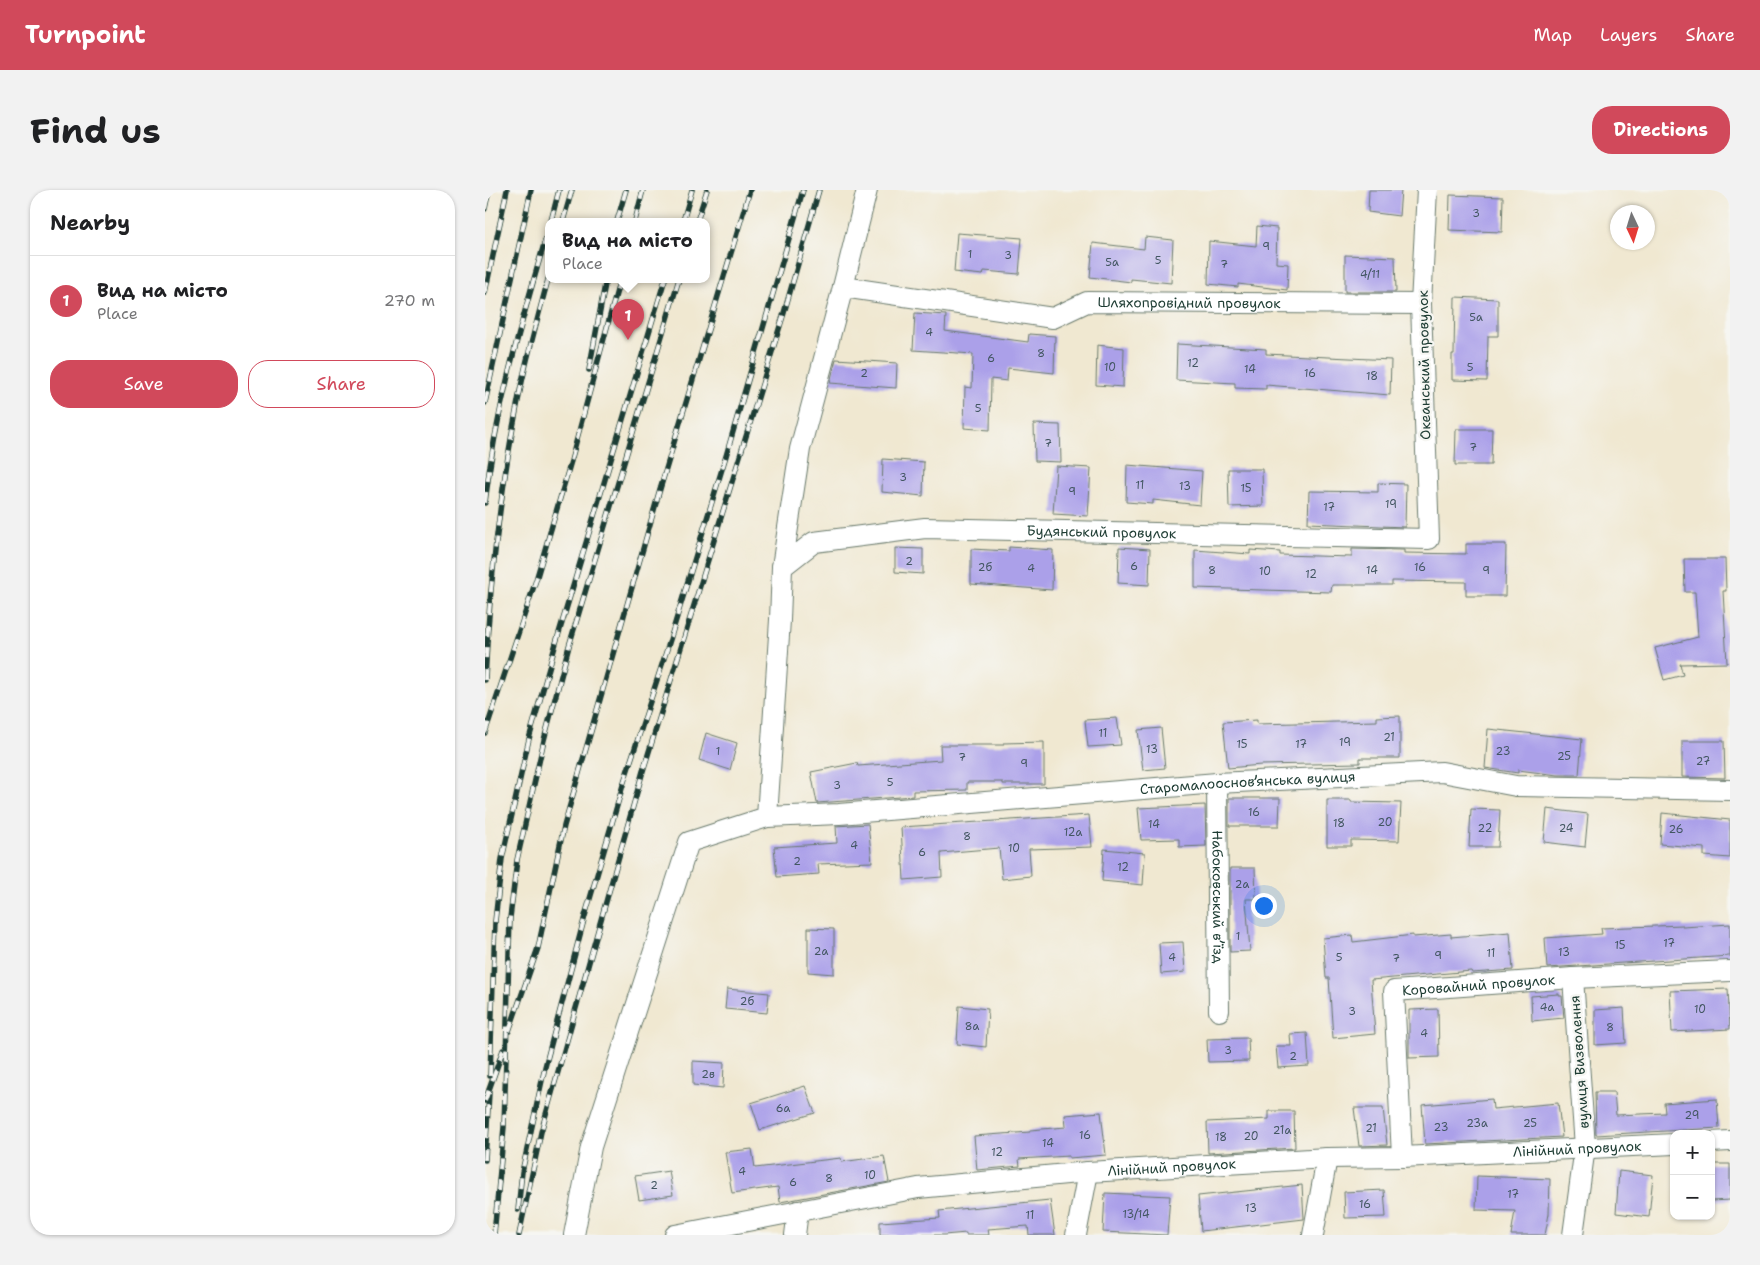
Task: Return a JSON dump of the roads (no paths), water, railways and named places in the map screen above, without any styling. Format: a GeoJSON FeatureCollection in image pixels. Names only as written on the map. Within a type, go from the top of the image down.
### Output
{"type":"FeatureCollection","features":[{"type":"Feature","properties":{"kind":"street"},"geometry":{"type":"LineString","coordinates":[[767,817],[782,567],[800,449],[867,190]]}},
{"type":"Feature","properties":{"kind":"street","name":"Океанський провулок"},"geometry":{"type":"LineString","coordinates":[[1427,190],[1421,304],[1429,539]]}},
{"type":"Feature","properties":{"kind":"street","name":"Шляхопровідний провулок"},"geometry":{"type":"LineString","coordinates":[[843,287],[1053,318],[1087,302],[1421,304]]}},
{"type":"Feature","properties":{"kind":"street","name":"Будянський провулок"},"geometry":{"type":"LineString","coordinates":[[782,567],[814,542],[925,528],[1429,539]]}},
{"type":"Feature","properties":{"kind":"street","name":"Старомалооснов’янська вулиця"},"geometry":{"type":"LineString","coordinates":[[574,1235],[591,1147],[689,842],[767,817],[839,814],[1217,783],[1442,772],[1516,786],[1730,790]]}},
{"type":"Feature","properties":{"kind":"street","name":"Набоковський в’їзд"},"geometry":{"type":"LineString","coordinates":[[1217,783],[1219,1011]]}},
{"type":"Feature","properties":{"kind":"street","name":"Коровайний провулок"},"geometry":{"type":"LineString","coordinates":[[1402,1156],[1394,991],[1573,978],[1730,971]]}},
{"type":"Feature","properties":{"kind":"street","name":"вулиця Визволення"},"geometry":{"type":"LineString","coordinates":[[1573,978],[1585,1147],[1573,1235]]}},
{"type":"Feature","properties":{"kind":"street"},"geometry":{"type":"LineString","coordinates":[[1715,1142],[1730,1142]]}},
{"type":"Feature","properties":{"kind":"street","name":"Лінійний провулок"},"geometry":{"type":"LineString","coordinates":[[675,1235],[918,1188],[1088,1172],[1327,1158],[1670,1144]]}},
{"type":"Feature","properties":{"kind":"street"},"geometry":{"type":"LineString","coordinates":[[1313,1235],[1327,1158]]}},
{"type":"Feature","properties":{"kind":"street"},"geometry":{"type":"LineString","coordinates":[[1076,1235],[1088,1172]]}},
{"type":"Feature","properties":{"kind":"street"},"geometry":{"type":"LineString","coordinates":[[795,1235],[798,1211]]}},
{"type":"Feature","properties":{"kind":"railway"},"geometry":{"type":"LineString","coordinates":[[485,209],[489,190]]}},
{"type":"Feature","properties":{"kind":"railway"},"geometry":{"type":"LineString","coordinates":[[485,293],[507,190]]}},
{"type":"Feature","properties":{"kind":"railway"},"geometry":{"type":"LineString","coordinates":[[485,403],[531,190]]}},
{"type":"Feature","properties":{"kind":"railway"},"geometry":{"type":"LineString","coordinates":[[552,218],[559,190]]}},
{"type":"Feature","properties":{"kind":"railway"},"geometry":{"type":"LineString","coordinates":[[564,218],[572,190]]}},
{"type":"Feature","properties":{"kind":"railway"},"geometry":{"type":"LineString","coordinates":[[618,218],[626,190]]}},
{"type":"Feature","properties":{"kind":"railway"},"geometry":{"type":"LineString","coordinates":[[636,218],[643,190]]}},
{"type":"Feature","properties":{"kind":"railway"},"geometry":{"type":"LineString","coordinates":[[684,218],[692,190]]}},
{"type":"Feature","properties":{"kind":"railway"},"geometry":{"type":"LineString","coordinates":[[698,218],[707,190]]}},
{"type":"Feature","properties":{"kind":"railway"},"geometry":{"type":"LineString","coordinates":[[509,1031],[538,948],[564,826],[660,489],[750,190]]}},
{"type":"Feature","properties":{"kind":"railway"},"geometry":{"type":"LineString","coordinates":[[518,1210],[522,1172],[545,1067],[585,916],[623,785],[726,456],[803,190]]}},
{"type":"Feature","properties":{"kind":"railway"},"geometry":{"type":"LineString","coordinates":[[519,1235],[541,1132],[643,771],[784,313],[819,190]]}},
{"type":"Feature","properties":{"kind":"railway"},"geometry":{"type":"LineString","coordinates":[[485,503],[503,398],[545,241]]}},
{"type":"Feature","properties":{"kind":"railway"},"geometry":{"type":"LineString","coordinates":[[485,680],[492,575],[506,470],[518,401],[547,283]]}},
{"type":"Feature","properties":{"kind":"railway"},"geometry":{"type":"LineString","coordinates":[[589,370],[605,283]]}},
{"type":"Feature","properties":{"kind":"railway"},"geometry":{"type":"LineString","coordinates":[[485,733],[536,580],[571,461],[619,283]]}},
{"type":"Feature","properties":{"kind":"railway"},"geometry":{"type":"LineString","coordinates":[[490,1076],[495,921],[502,859],[529,739],[664,283]]}},
{"type":"Feature","properties":{"kind":"railway"},"geometry":{"type":"LineString","coordinates":[[494,1235],[504,1127],[510,918],[517,860],[544,740],[569,646],[678,283]]}},
{"type":"Feature","properties":{"kind":"railway"},"geometry":{"type":"LineString","coordinates":[[485,1101],[503,1050]]}},
{"type":"Feature","properties":{"kind":"railway"},"geometry":{"type":"LineString","coordinates":[[485,1160],[489,1093]]}},
{"type":"Feature","properties":{"kind":"place","name":"Вид на місто"},"geometry":{"type":"Point","coordinates":[628,340]}}]}
